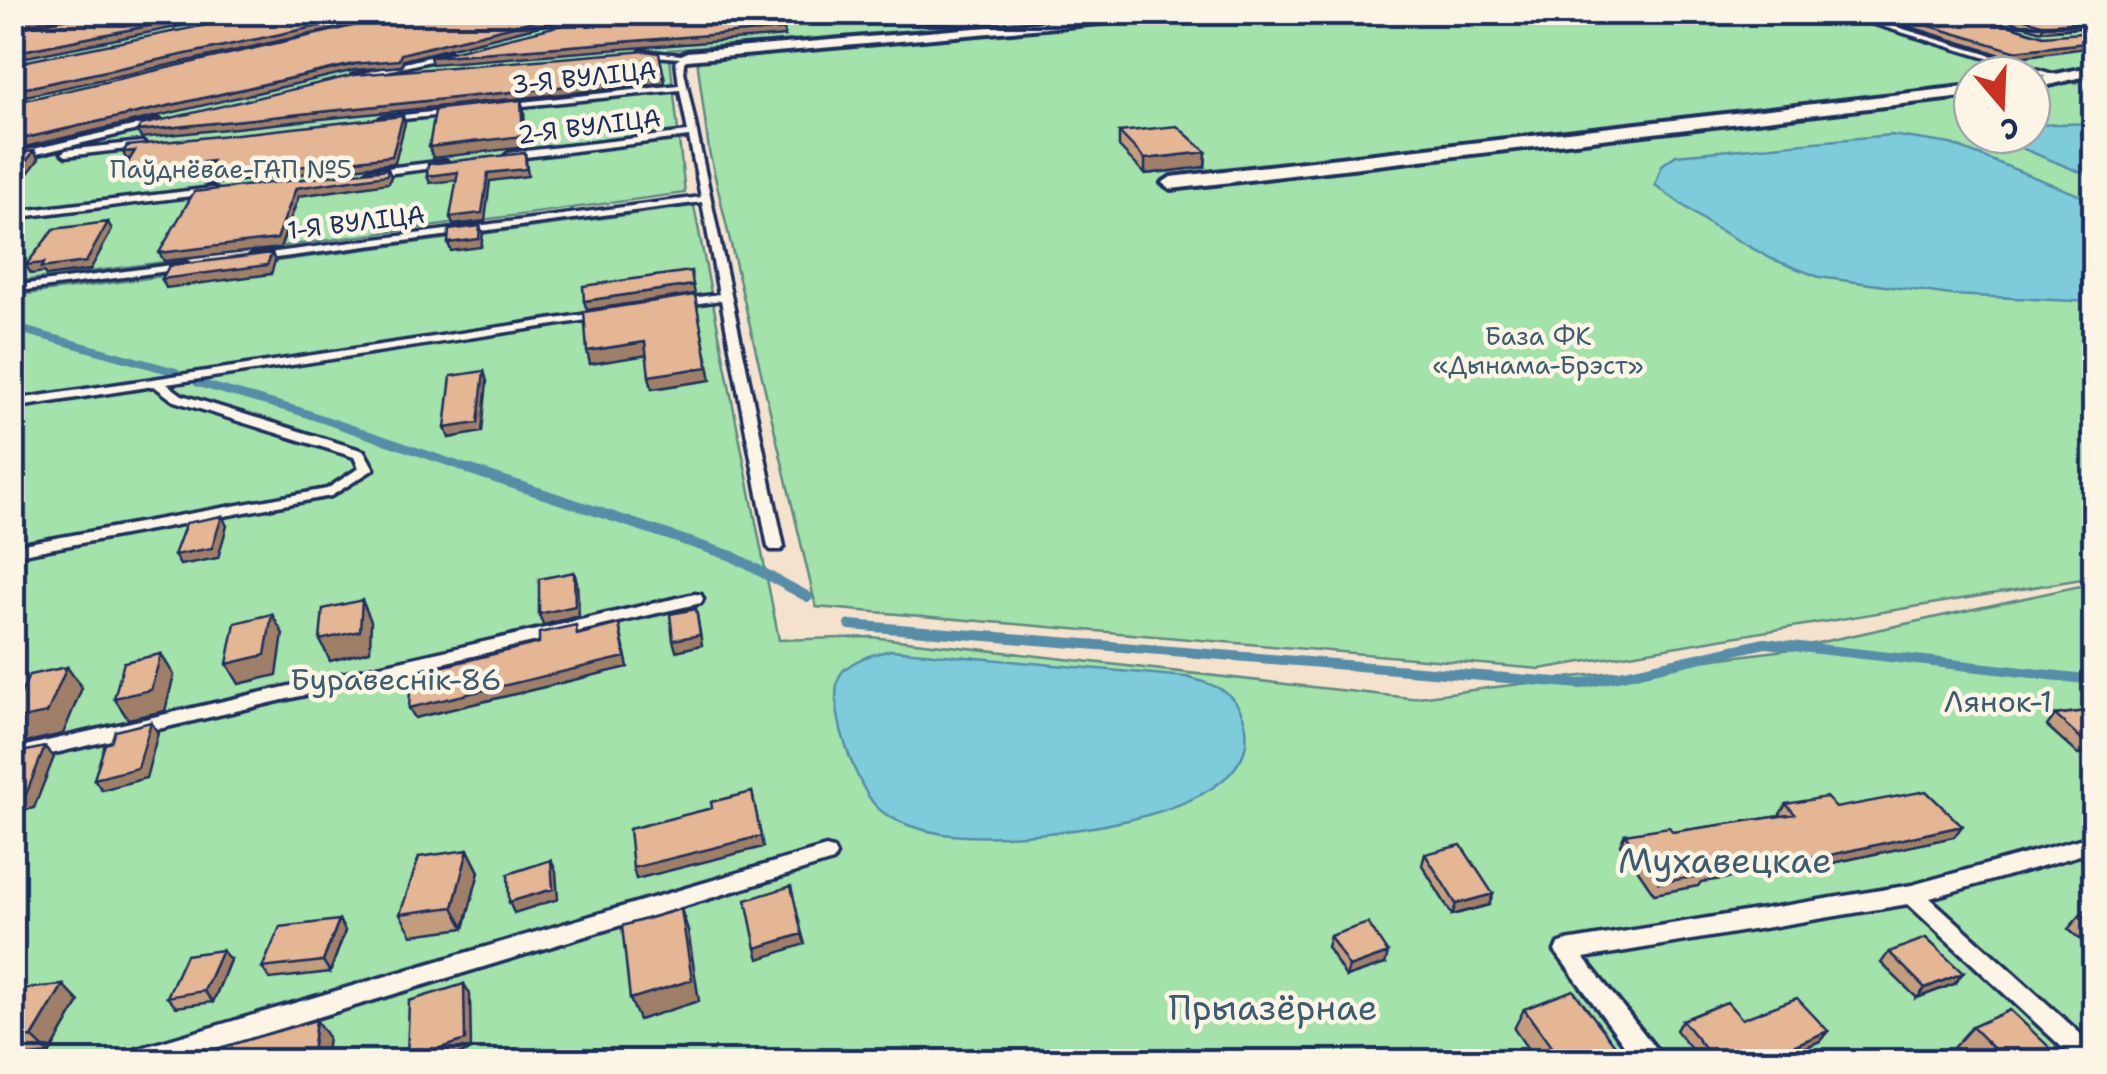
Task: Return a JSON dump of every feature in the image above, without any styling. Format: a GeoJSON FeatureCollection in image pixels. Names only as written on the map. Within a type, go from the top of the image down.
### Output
{"type":"FeatureCollection","features":[{"type":"Feature","properties":{"kind":"street"},"geometry":{"type":"LineString","coordinates":[[688,56],[1218,12]]}},
{"type":"Feature","properties":{"kind":"street"},"geometry":{"type":"LineString","coordinates":[[2052,81],[2094,70]]}},
{"type":"Feature","properties":{"kind":"street"},"geometry":{"type":"LineString","coordinates":[[1171,183],[1952,93]]}},
{"type":"Feature","properties":{"kind":"lane"},"geometry":{"type":"LineString","coordinates":[[356,12],[389,24]]}},
{"type":"Feature","properties":{"kind":"lane"},"geometry":{"type":"LineString","coordinates":[[1048,12],[1063,26]]}},
{"type":"Feature","properties":{"kind":"lane"},"geometry":{"type":"LineString","coordinates":[[1838,12],[2065,79]]}},
{"type":"Feature","properties":{"kind":"lane"},"geometry":{"type":"LineString","coordinates":[[370,28],[406,20]]}},
{"type":"Feature","properties":{"kind":"lane"},"geometry":{"type":"LineString","coordinates":[[337,80],[464,50]]}},
{"type":"Feature","properties":{"kind":"lane"},"geometry":{"type":"LineString","coordinates":[[628,54],[688,56]]}},
{"type":"Feature","properties":{"kind":"lane"},"geometry":{"type":"LineString","coordinates":[[688,56],[680,61],[683,87],[776,547]]}},
{"type":"Feature","properties":{"kind":"lane"},"geometry":{"type":"LineString","coordinates":[[356,76],[434,70]]}},
{"type":"Feature","properties":{"kind":"lane","name":"3-Я ВУЛІЦА"},"geometry":{"type":"LineString","coordinates":[[486,108],[683,87]]}},
{"type":"Feature","properties":{"kind":"lane"},"geometry":{"type":"LineString","coordinates":[[368,121],[466,110]]}},
{"type":"Feature","properties":{"kind":"lane"},"geometry":{"type":"LineString","coordinates":[[12,158],[165,121]]}},
{"type":"Feature","properties":{"kind":"lane","name":"2-Я ВУЛІЦА"},"geometry":{"type":"LineString","coordinates":[[499,157],[693,134]]}},
{"type":"Feature","properties":{"kind":"lane"},"geometry":{"type":"LineString","coordinates":[[12,158],[150,144]]}},
{"type":"Feature","properties":{"kind":"lane"},"geometry":{"type":"LineString","coordinates":[[363,174],[460,162]]}},
{"type":"Feature","properties":{"kind":"lane"},"geometry":{"type":"LineString","coordinates":[[12,215],[226,190]]}},
{"type":"Feature","properties":{"kind":"lane","name":"1-Я ВУЛІЦА"},"geometry":{"type":"LineString","coordinates":[[230,260],[706,200]]}},
{"type":"Feature","properties":{"kind":"lane"},"geometry":{"type":"LineString","coordinates":[[12,289],[191,266]]}},
{"type":"Feature","properties":{"kind":"lane"},"geometry":{"type":"LineString","coordinates":[[669,304],[725,296]]}},
{"type":"Feature","properties":{"kind":"lane"},"geometry":{"type":"LineString","coordinates":[[12,404],[613,313]]}},
{"type":"Feature","properties":{"kind":"lane"},"geometry":{"type":"LineString","coordinates":[[12,551],[331,492],[367,469],[360,454],[178,398],[156,382]]}},
{"type":"Feature","properties":{"kind":"lane"},"geometry":{"type":"LineString","coordinates":[[12,756],[695,600]]}},
{"type":"Feature","properties":{"kind":"lane"},"geometry":{"type":"LineString","coordinates":[[1652,1062],[1566,951],[1912,894],[2094,842]]}},
{"type":"Feature","properties":{"kind":"lane"},"geometry":{"type":"LineString","coordinates":[[132,1062],[826,855]]}},
{"type":"Feature","properties":{"kind":"lane"},"geometry":{"type":"LineString","coordinates":[[1912,894],[2094,1061]]}},
{"type":"Feature","properties":{"kind":"green space","name":"База ФК «Дынама-Брэст»"},"geometry":{"type":"Polygon","coordinates":[[[1248,12],[2094,13],[2094,64],[2056,75],[2052,74],[2052,55],[1987,55],[1911,33],[1981,55],[1952,55],[1952,155],[2052,155],[2052,77],[2076,83],[2094,77],[2094,577],[1540,669],[816,607],[709,151],[697,59],[1248,12]]]}},
{"type":"Feature","properties":{"kind":"green space","name":"Паўднёвае-ГАП №5"},"geometry":{"type":"Polygon","coordinates":[[[12,13],[1132,13],[669,50],[685,193],[13,282],[12,13]]]}},
{"type":"Feature","properties":{"kind":"green space","name":"Буравеснік-86"},"geometry":{"type":"Polygon","coordinates":[[[694,206],[779,640],[871,637],[1410,698],[1785,650],[2094,583],[2094,1061],[13,1061],[12,296],[694,206]]]}},
{"type":"Feature","properties":{"kind":"water"},"geometry":{"type":"Polygon","coordinates":[[[2094,123],[2094,178],[2038,155],[2052,155],[2052,124],[2094,123]]]}},
{"type":"Feature","properties":{"kind":"water"},"geometry":{"type":"Polygon","coordinates":[[[1891,135],[1951,144],[1952,155],[1979,155],[2094,201],[2094,302],[1951,295],[1819,277],[1772,259],[1710,225],[1655,185],[1662,165],[1676,155],[1891,135]]]}},
{"type":"Feature","properties":{"kind":"water"},"geometry":{"type":"Polygon","coordinates":[[[891,650],[1186,677],[1214,686],[1235,701],[1244,719],[1243,755],[1219,783],[1179,805],[1129,820],[1021,835],[975,836],[918,829],[886,815],[871,800],[852,764],[839,720],[837,683],[843,671],[859,660],[891,650]]]}},
{"type":"Feature","properties":{"kind":"building"},"geometry":{"type":"Polygon","coordinates":[[[12,12],[54,12],[12,20],[12,12]]]}},
{"type":"Feature","properties":{"kind":"building"},"geometry":{"type":"Polygon","coordinates":[[[97,12],[218,12],[12,53],[12,30],[97,12]]]}},
{"type":"Feature","properties":{"kind":"building"},"geometry":{"type":"Polygon","coordinates":[[[271,12],[358,12],[365,16],[12,91],[12,64],[271,12]]]}},
{"type":"Feature","properties":{"kind":"building"},"geometry":{"type":"Polygon","coordinates":[[[415,12],[569,12],[401,54],[399,60],[353,64],[12,141],[12,103],[415,12]]]}},
{"type":"Feature","properties":{"kind":"building"},"geometry":{"type":"Polygon","coordinates":[[[656,12],[841,12],[843,16],[780,21],[784,29],[430,57],[608,14],[615,18],[656,12]]]}},
{"type":"Feature","properties":{"kind":"building"},"geometry":{"type":"Polygon","coordinates":[[[911,12],[993,12],[917,19],[911,12]]]}},
{"type":"Feature","properties":{"kind":"building"},"geometry":{"type":"Polygon","coordinates":[[[1883,12],[1966,12],[2043,36],[2094,32],[2094,42],[2014,51],[1883,12]]]}},
{"type":"Feature","properties":{"kind":"building"},"geometry":{"type":"Polygon","coordinates":[[[2003,12],[2094,12],[2094,21],[2044,25],[2003,12]]]}},
{"type":"Feature","properties":{"kind":"building"},"geometry":{"type":"Polygon","coordinates":[[[659,53],[664,76],[137,131],[141,125],[354,75],[659,53]]]}},
{"type":"Feature","properties":{"kind":"building"},"geometry":{"type":"Polygon","coordinates":[[[521,100],[523,136],[429,147],[435,111],[430,110],[521,100]]]}},
{"type":"Feature","properties":{"kind":"building"},"geometry":{"type":"Polygon","coordinates":[[[403,116],[392,156],[202,178],[212,161],[122,172],[135,151],[123,152],[127,146],[403,116]]]}},
{"type":"Feature","properties":{"kind":"building"},"geometry":{"type":"Polygon","coordinates":[[[1177,126],[1206,152],[1145,159],[1119,132],[1177,126]]]}},
{"type":"Feature","properties":{"kind":"building"},"geometry":{"type":"Polygon","coordinates":[[[34,151],[12,180],[12,154],[34,151]]]}},
{"type":"Feature","properties":{"kind":"building"},"geometry":{"type":"Polygon","coordinates":[[[525,153],[526,169],[488,173],[482,213],[450,217],[458,172],[427,176],[428,164],[525,153]]]}},
{"type":"Feature","properties":{"kind":"building"},"geometry":{"type":"Polygon","coordinates":[[[388,169],[387,175],[296,188],[277,239],[159,253],[194,192],[388,169]]]}},
{"type":"Feature","properties":{"kind":"building"},"geometry":{"type":"Polygon","coordinates":[[[108,222],[86,262],[41,268],[44,263],[26,265],[54,229],[108,222]]]}},
{"type":"Feature","properties":{"kind":"building"},"geometry":{"type":"Polygon","coordinates":[[[480,226],[479,239],[448,243],[449,230],[480,226]]]}},
{"type":"Feature","properties":{"kind":"building"},"geometry":{"type":"Polygon","coordinates":[[[272,253],[267,265],[162,279],[169,266],[272,253]]]}},
{"type":"Feature","properties":{"kind":"building"},"geometry":{"type":"Polygon","coordinates":[[[691,271],[693,285],[584,301],[583,286],[691,271]]]}},
{"type":"Feature","properties":{"kind":"building"},"geometry":{"type":"Polygon","coordinates":[[[695,295],[708,367],[649,376],[645,342],[587,351],[584,312],[695,295]]]}},
{"type":"Feature","properties":{"kind":"building"},"geometry":{"type":"Polygon","coordinates":[[[484,371],[478,423],[445,428],[451,376],[484,371]]]}},
{"type":"Feature","properties":{"kind":"building"},"geometry":{"type":"Polygon","coordinates":[[[222,516],[212,548],[174,555],[186,523],[222,516]]]}},
{"type":"Feature","properties":{"kind":"building"},"geometry":{"type":"Polygon","coordinates":[[[574,572],[575,606],[539,614],[539,579],[574,572]]]}},
{"type":"Feature","properties":{"kind":"building"},"geometry":{"type":"Polygon","coordinates":[[[362,600],[360,631],[320,640],[323,609],[362,600]]]}},
{"type":"Feature","properties":{"kind":"building"},"geometry":{"type":"Polygon","coordinates":[[[696,609],[700,635],[673,640],[670,614],[696,609]]]}},
{"type":"Feature","properties":{"kind":"building"},"geometry":{"type":"Polygon","coordinates":[[[272,614],[265,655],[227,664],[235,623],[272,614]]]}},
{"type":"Feature","properties":{"kind":"building"},"geometry":{"type":"Polygon","coordinates":[[[619,624],[625,657],[409,708],[411,674],[539,643],[539,633],[576,625],[577,635],[619,624]]]}},
{"type":"Feature","properties":{"kind":"building"},"geometry":{"type":"Polygon","coordinates":[[[161,654],[151,690],[114,698],[124,662],[161,654]]]}},
{"type":"Feature","properties":{"kind":"building"},"geometry":{"type":"Polygon","coordinates":[[[67,667],[47,713],[12,720],[29,675],[67,667]]]}},
{"type":"Feature","properties":{"kind":"building"},"geometry":{"type":"Polygon","coordinates":[[[2094,710],[2094,742],[2086,743],[2055,715],[2094,710]]]}},
{"type":"Feature","properties":{"kind":"building"},"geometry":{"type":"Polygon","coordinates":[[[151,722],[138,768],[94,779],[105,744],[111,742],[115,731],[151,722]]]}},
{"type":"Feature","properties":{"kind":"building"},"geometry":{"type":"Polygon","coordinates":[[[45,747],[25,797],[12,800],[12,754],[45,747]]]}},
{"type":"Feature","properties":{"kind":"building"},"geometry":{"type":"Polygon","coordinates":[[[1926,791],[1962,826],[1830,855],[1702,872],[1704,875],[1659,883],[1625,834],[1669,827],[1673,832],[1795,814],[1786,804],[1826,797],[1836,808],[1926,791]]]}},
{"type":"Feature","properties":{"kind":"building"},"geometry":{"type":"Polygon","coordinates":[[[752,792],[761,836],[633,868],[629,829],[712,808],[711,802],[752,792]]]}},
{"type":"Feature","properties":{"kind":"building"},"geometry":{"type":"Polygon","coordinates":[[[1461,845],[1493,894],[1456,904],[1425,854],[1461,845]]]}},
{"type":"Feature","properties":{"kind":"building"},"geometry":{"type":"Polygon","coordinates":[[[468,850],[453,907],[400,914],[419,857],[468,850]]]}},
{"type":"Feature","properties":{"kind":"building"},"geometry":{"type":"Polygon","coordinates":[[[551,860],[553,889],[509,902],[508,874],[551,860]]]}},
{"type":"Feature","properties":{"kind":"building"},"geometry":{"type":"Polygon","coordinates":[[[791,886],[802,934],[756,948],[746,900],[791,886]]]}},
{"type":"Feature","properties":{"kind":"building"},"geometry":{"type":"Polygon","coordinates":[[[2094,907],[2094,920],[2084,911],[2094,907]]]}},
{"type":"Feature","properties":{"kind":"building"},"geometry":{"type":"Polygon","coordinates":[[[681,909],[692,980],[630,999],[622,926],[681,909]]]}},
{"type":"Feature","properties":{"kind":"building"},"geometry":{"type":"Polygon","coordinates":[[[339,920],[323,961],[262,968],[280,927],[339,920]]]}},
{"type":"Feature","properties":{"kind":"building"},"geometry":{"type":"Polygon","coordinates":[[[1368,923],[1388,953],[1349,967],[1330,936],[1368,923]]]}},
{"type":"Feature","properties":{"kind":"building"},"geometry":{"type":"Polygon","coordinates":[[[1926,938],[1963,973],[1925,988],[1889,952],[1926,938]]]}},
{"type":"Feature","properties":{"kind":"building"},"geometry":{"type":"Polygon","coordinates":[[[222,950],[204,991],[167,997],[186,955],[222,950]]]}},
{"type":"Feature","properties":{"kind":"building"},"geometry":{"type":"Polygon","coordinates":[[[464,984],[465,1040],[407,1059],[409,1001],[464,984]]]}},
{"type":"Feature","properties":{"kind":"building"},"geometry":{"type":"Polygon","coordinates":[[[63,985],[32,1037],[12,1039],[12,990],[63,985]]]}},
{"type":"Feature","properties":{"kind":"building"},"geometry":{"type":"Polygon","coordinates":[[[1573,990],[1617,1048],[1584,1062],[1562,1062],[1524,1009],[1573,990]]]}},
{"type":"Feature","properties":{"kind":"building"},"geometry":{"type":"Polygon","coordinates":[[[1797,998],[1828,1031],[1755,1062],[1716,1062],[1682,1020],[1727,1002],[1742,1019],[1797,998]]]}},
{"type":"Feature","properties":{"kind":"building"},"geometry":{"type":"Polygon","coordinates":[[[2010,1010],[2065,1062],[2007,1062],[1972,1027],[2010,1010]]]}},
{"type":"Feature","properties":{"kind":"building"},"geometry":{"type":"Polygon","coordinates":[[[316,1020],[311,1062],[172,1062],[316,1020]]]}},
{"type":"Feature","properties":{"kind":"building"},"geometry":{"type":"Polygon","coordinates":[[[1188,1047],[1195,1062],[1161,1062],[1159,1057],[1188,1047]]]}},
{"type":"Feature","properties":{"kind":"waterway"},"geometry":{"type":"LineString","coordinates":[[12,327],[176,372]]}},
{"type":"Feature","properties":{"kind":"waterway"},"geometry":{"type":"LineString","coordinates":[[198,383],[299,411],[475,471]]}},
{"type":"Feature","properties":{"kind":"waterway"},"geometry":{"type":"LineString","coordinates":[[468,469],[732,556],[808,597]]}},
{"type":"Feature","properties":{"kind":"waterway"},"geometry":{"type":"LineString","coordinates":[[850,625],[1581,684],[1765,643],[2094,680]]}},
{"type":"Feature","properties":{"kind":"park label","name":"Лянок-1"},"geometry":{"type":"Point","coordinates":[1998,701]}},
{"type":"Feature","properties":{"kind":"park label","name":"Мухавецкае"},"geometry":{"type":"Point","coordinates":[1725,860]}},
{"type":"Feature","properties":{"kind":"park label","name":"Прыазёрнае"},"geometry":{"type":"Point","coordinates":[1273,1007]}}]}
